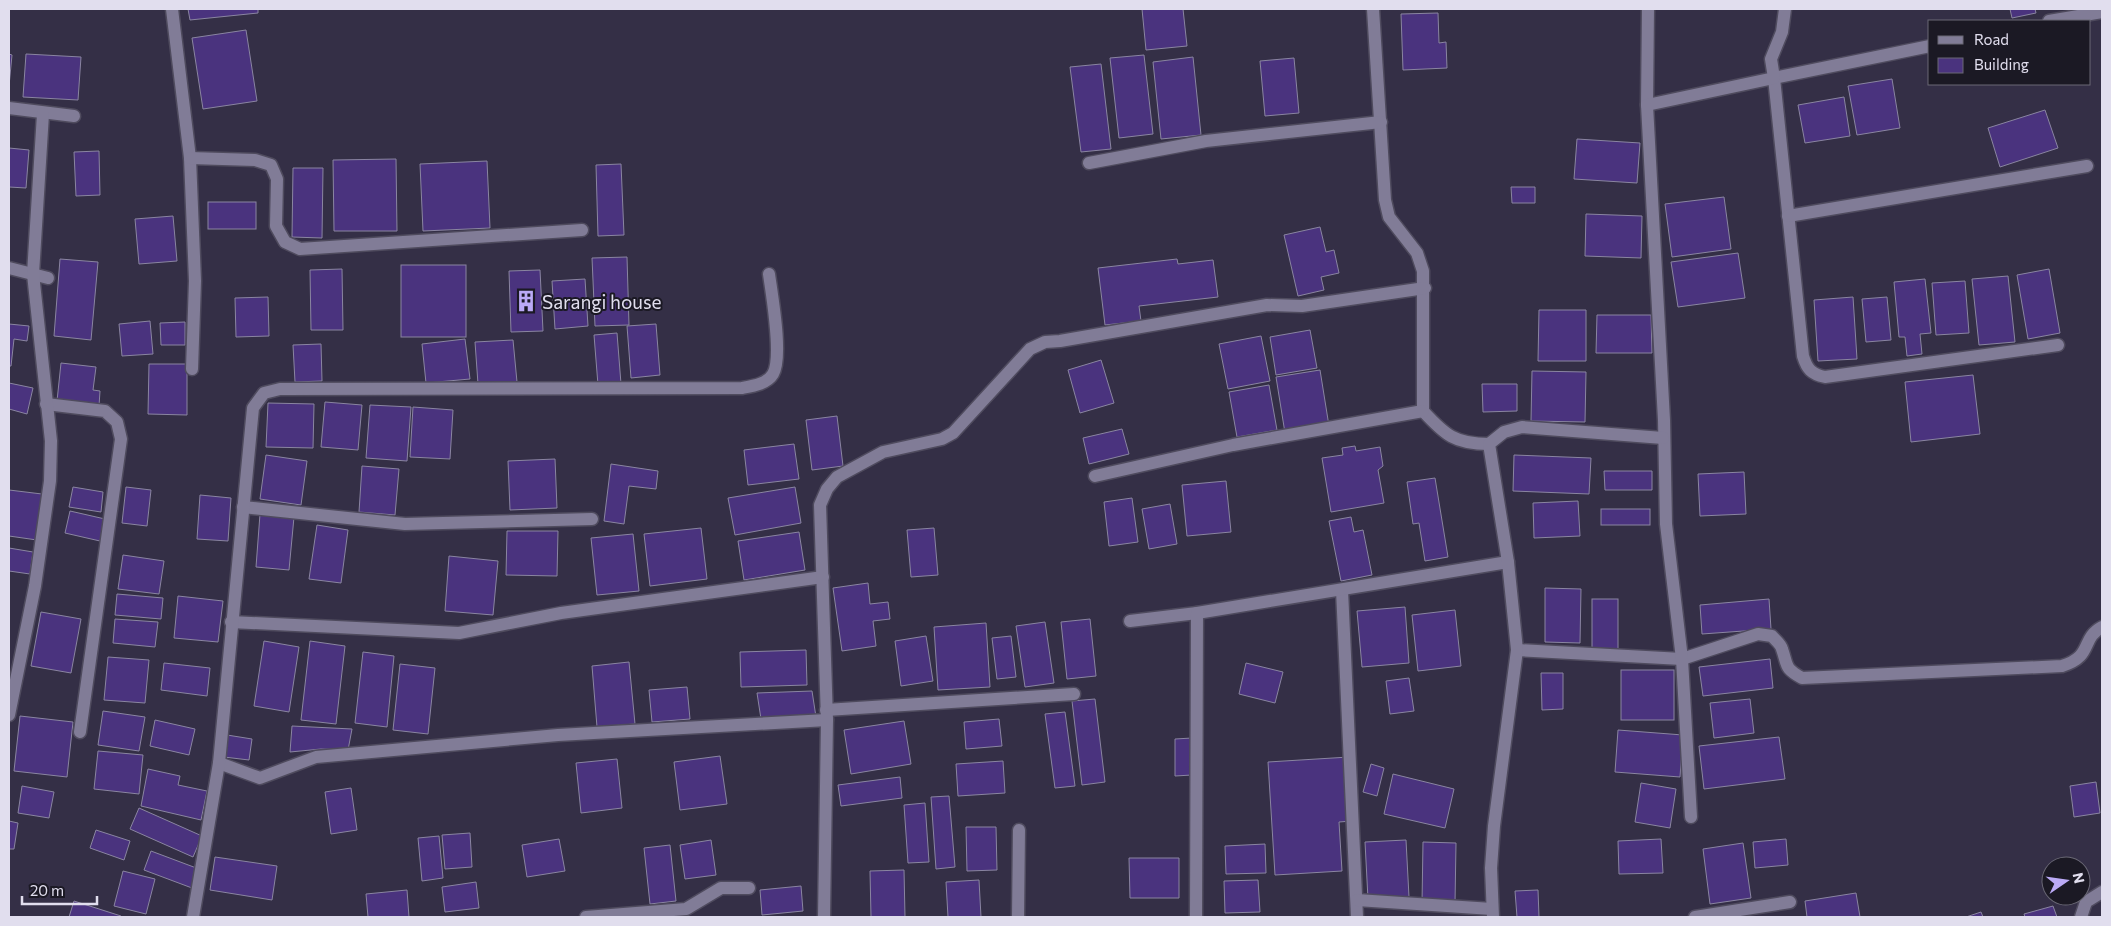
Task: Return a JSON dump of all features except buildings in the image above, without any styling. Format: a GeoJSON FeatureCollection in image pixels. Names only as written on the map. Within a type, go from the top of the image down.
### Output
{"type":"FeatureCollection","features":[{"type":"Feature","properties":{"kind":"street"},"geometry":{"type":"LineString","coordinates":[[172,9],[190,158],[195,281],[192,369]]}},
{"type":"Feature","properties":{"kind":"street"},"geometry":{"type":"LineString","coordinates":[[1372,9],[1385,200],[1389,218],[1417,253],[1424,270],[1423,411],[1442,432],[1456,440],[1471,444],[1489,444],[1504,432],[1522,427],[1663,438]]}},
{"type":"Feature","properties":{"kind":"street"},"geometry":{"type":"LineString","coordinates":[[1648,9],[1647,105],[1664,420],[1666,524],[1682,659],[1691,816]]}},
{"type":"Feature","properties":{"kind":"street"},"geometry":{"type":"LineString","coordinates":[[1786,9],[1782,32],[1771,59],[1803,356],[1807,367],[1813,374],[1825,377],[2058,344]]}},
{"type":"Feature","properties":{"kind":"street"},"geometry":{"type":"LineString","coordinates":[[2051,20],[2065,13],[2102,12]]}},
{"type":"Feature","properties":{"kind":"street"},"geometry":{"type":"LineString","coordinates":[[1647,105],[1928,46]]}},
{"type":"Feature","properties":{"kind":"street"},"geometry":{"type":"LineString","coordinates":[[9,108],[43,114],[74,116]]}},
{"type":"Feature","properties":{"kind":"street"},"geometry":{"type":"LineString","coordinates":[[9,715],[35,586],[50,480],[51,441],[33,274],[43,114]]}},
{"type":"Feature","properties":{"kind":"street"},"geometry":{"type":"LineString","coordinates":[[1088,163],[1206,141],[1381,122]]}},
{"type":"Feature","properties":{"kind":"street"},"geometry":{"type":"LineString","coordinates":[[190,158],[255,160],[271,165],[277,179],[276,226],[285,242],[300,249],[582,230]]}},
{"type":"Feature","properties":{"kind":"street"},"geometry":{"type":"LineString","coordinates":[[1788,216],[2087,166]]}},
{"type":"Feature","properties":{"kind":"street"},"geometry":{"type":"LineString","coordinates":[[9,268],[48,278]]}},
{"type":"Feature","properties":{"kind":"street"},"geometry":{"type":"LineString","coordinates":[[193,917],[219,763],[230,622],[253,408],[264,393],[272,391],[742,388],[761,384],[773,376],[778,361],[770,274]]}},
{"type":"Feature","properties":{"kind":"street"},"geometry":{"type":"LineString","coordinates":[[824,917],[827,715],[820,506],[827,490],[838,477],[883,452],[942,439],[953,433],[1030,349],[1045,342],[1267,305],[1302,306],[1425,288]]}},
{"type":"Feature","properties":{"kind":"street"},"geometry":{"type":"LineString","coordinates":[[46,404],[105,411],[117,422],[122,439],[80,732]]}},
{"type":"Feature","properties":{"kind":"street"},"geometry":{"type":"LineString","coordinates":[[1095,476],[1233,445],[1423,411]]}},
{"type":"Feature","properties":{"kind":"street"},"geometry":{"type":"LineString","coordinates":[[1357,900],[1493,913],[1494,826],[1517,650],[1508,562],[1489,444]]}},
{"type":"Feature","properties":{"kind":"street"},"geometry":{"type":"LineString","coordinates":[[243,507],[405,524],[592,519]]}},
{"type":"Feature","properties":{"kind":"street"},"geometry":{"type":"LineString","coordinates":[[1130,621],[1197,613],[1508,562]]}},
{"type":"Feature","properties":{"kind":"street"},"geometry":{"type":"LineString","coordinates":[[230,622],[459,633],[561,613],[823,576]]}},
{"type":"Feature","properties":{"kind":"street"},"geometry":{"type":"LineString","coordinates":[[1342,590],[1357,917]]}},
{"type":"Feature","properties":{"kind":"street"},"geometry":{"type":"LineString","coordinates":[[1196,917],[1197,613]]}},
{"type":"Feature","properties":{"kind":"street"},"geometry":{"type":"LineString","coordinates":[[1517,650],[1682,659],[1758,634],[1772,636],[1782,647],[1785,664],[1791,672],[1802,678],[2062,666],[2076,661],[2083,655],[2089,640],[2096,630],[2102,627]]}},
{"type":"Feature","properties":{"kind":"street"},"geometry":{"type":"LineString","coordinates":[[219,763],[260,778],[316,757],[558,735],[1074,694]]}},
{"type":"Feature","properties":{"kind":"street"},"geometry":{"type":"LineString","coordinates":[[1018,917],[1020,830]]}},
{"type":"Feature","properties":{"kind":"street"},"geometry":{"type":"LineString","coordinates":[[586,917],[640,915],[686,909],[720,888],[748,888]]}},
{"type":"Feature","properties":{"kind":"street"},"geometry":{"type":"LineString","coordinates":[[2081,917],[2086,902],[2102,892]]}},
{"type":"Feature","properties":{"kind":"street"},"geometry":{"type":"LineString","coordinates":[[1695,917],[1790,902]]}},
{"type":"Feature","properties":{"kind":"place","name":"Sarangi house"},"geometry":{"type":"Point","coordinates":[526,301]}}]}
